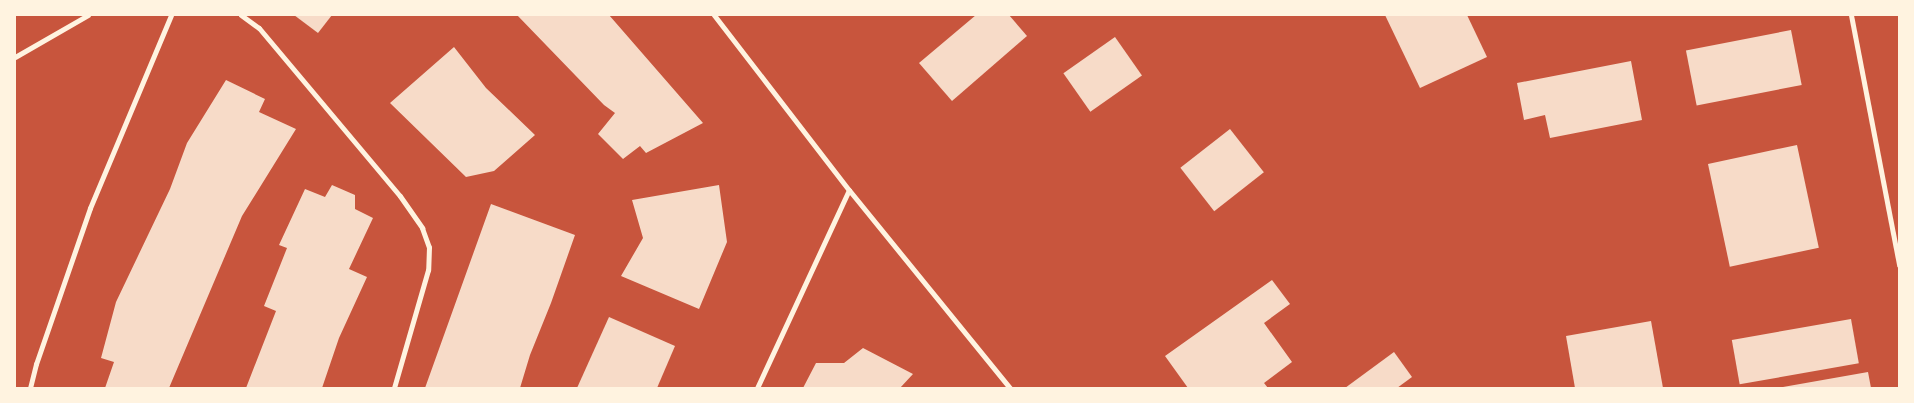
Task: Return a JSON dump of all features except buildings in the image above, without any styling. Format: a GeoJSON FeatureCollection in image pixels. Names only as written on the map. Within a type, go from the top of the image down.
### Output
{"type":"FeatureCollection","features":[{"type":"Feature","properties":{"kind":"street"},"geometry":{"type":"LineString","coordinates":[[15,57],[88,15]]}},
{"type":"Feature","properties":{"kind":"street"},"geometry":{"type":"LineString","coordinates":[[30,388],[36,364],[90,208],[171,15]]}},
{"type":"Feature","properties":{"kind":"street"},"geometry":{"type":"LineString","coordinates":[[241,15],[259,28],[400,196],[422,228],[429,247],[428,270],[394,388]]}},
{"type":"Feature","properties":{"kind":"street"},"geometry":{"type":"LineString","coordinates":[[714,15],[849,190],[1010,388]]}},
{"type":"Feature","properties":{"kind":"street"},"geometry":{"type":"LineString","coordinates":[[1851,15],[1899,265]]}},
{"type":"Feature","properties":{"kind":"street"},"geometry":{"type":"LineString","coordinates":[[757,388],[849,190]]}}]}
